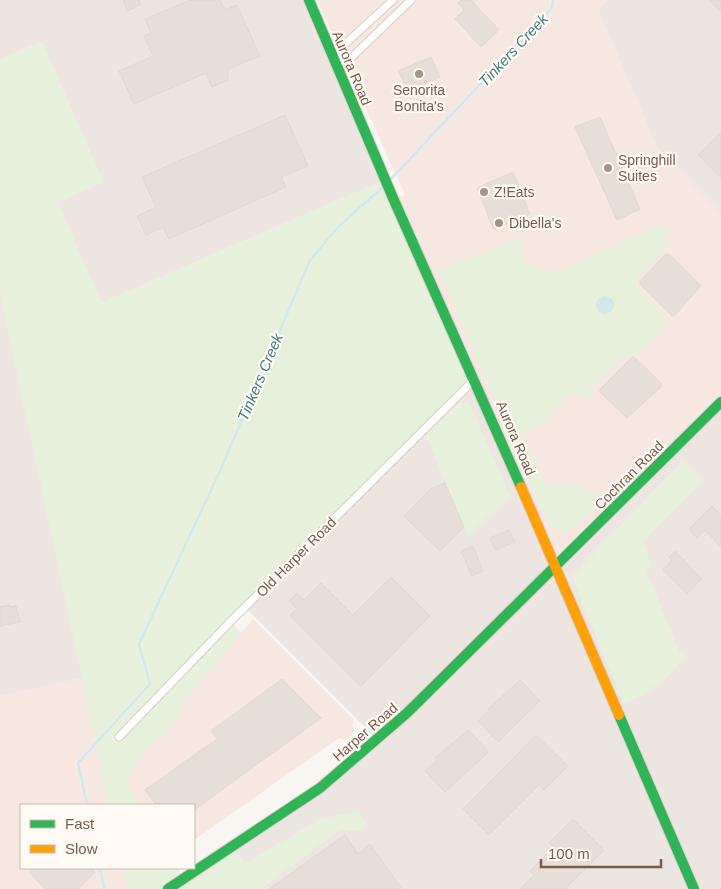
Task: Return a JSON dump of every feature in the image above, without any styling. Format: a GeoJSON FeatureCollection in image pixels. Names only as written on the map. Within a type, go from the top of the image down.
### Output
{"type":"FeatureCollection","features":[{"type":"Feature","properties":{"kind":"main road","name":"Aurora Road"},"geometry":{"type":"LineString","coordinates":[[309,0],[393,198],[476,379],[694,889]]}},
{"type":"Feature","properties":{"kind":"main road","name":"Cochran Road"},"geometry":{"type":"LineString","coordinates":[[556,567],[721,402]]}},
{"type":"Feature","properties":{"kind":"main road","name":"Harper Road"},"geometry":{"type":"LineString","coordinates":[[168,889],[320,788],[407,713],[556,567]]}},
{"type":"Feature","properties":{"kind":"street"},"geometry":{"type":"LineString","coordinates":[[336,62],[344,45],[393,0]]}},
{"type":"Feature","properties":{"kind":"street"},"geometry":{"type":"LineString","coordinates":[[336,62],[350,59],[411,0]]}},
{"type":"Feature","properties":{"kind":"street","name":"Old Harper Road"},"geometry":{"type":"LineString","coordinates":[[119,737],[231,621],[476,379]]}},
{"type":"Feature","properties":{"kind":"shaded area"},"geometry":{"type":"Polygon","coordinates":[[[0,0],[309,0],[385,180],[101,303],[57,202],[103,182],[42,42],[0,59],[0,0]]]}},
{"type":"Feature","properties":{"kind":"shaded area"},"geometry":{"type":"Polygon","coordinates":[[[317,0],[608,0],[598,10],[658,149],[721,213],[721,402],[556,567],[393,198],[405,195],[317,0]]]}},
{"type":"Feature","properties":{"kind":"shaded area"},"geometry":{"type":"Polygon","coordinates":[[[608,0],[721,0],[721,213],[658,149],[598,10],[608,0]]]}},
{"type":"Feature","properties":{"kind":"shaded area"},"geometry":{"type":"Polygon","coordinates":[[[0,272],[20,358],[82,678],[0,696],[0,272]]]}},
{"type":"Feature","properties":{"kind":"shaded area"},"geometry":{"type":"Polygon","coordinates":[[[475,379],[556,567],[721,402],[721,889],[261,889],[233,847],[320,788],[377,739],[245,607],[475,379]]]}},
{"type":"Feature","properties":{"kind":"shaded area"},"geometry":{"type":"Polygon","coordinates":[[[253,619],[353,719],[354,733],[345,740],[339,738],[195,839],[195,804],[139,804],[127,782],[133,766],[180,716],[180,704],[253,619]]]}},
{"type":"Feature","properties":{"kind":"shaded area"},"geometry":{"type":"Polygon","coordinates":[[[82,678],[109,804],[20,804],[20,869],[123,869],[127,889],[0,889],[0,696],[82,678]]]}},
{"type":"Feature","properties":{"kind":"green space"},"geometry":{"type":"Polygon","coordinates":[[[42,42],[103,182],[58,202],[101,303],[385,180],[475,379],[231,621],[241,633],[181,704],[180,716],[133,766],[127,782],[139,804],[109,804],[0,294],[0,59],[42,42]]]}},
{"type":"Feature","properties":{"kind":"green space"},"geometry":{"type":"Polygon","coordinates":[[[661,222],[660,230],[666,227],[666,247],[634,284],[669,322],[638,353],[628,353],[592,388],[590,398],[580,396],[574,391],[538,427],[521,432],[545,485],[557,483],[579,486],[595,495],[597,492],[603,499],[571,530],[561,533],[550,523],[502,428],[496,403],[440,273],[442,267],[517,239],[525,243],[519,246],[528,267],[534,264],[545,272],[553,272],[656,228],[661,222]]]}},
{"type":"Feature","properties":{"kind":"green space"},"geometry":{"type":"Polygon","coordinates":[[[467,402],[471,406],[510,496],[468,536],[426,436],[459,403],[467,402]]]}},
{"type":"Feature","properties":{"kind":"green space"},"geometry":{"type":"Polygon","coordinates":[[[682,461],[701,478],[700,485],[643,541],[652,566],[646,570],[680,653],[687,653],[668,676],[640,696],[623,703],[572,576],[682,461]]]}},
{"type":"Feature","properties":{"kind":"green space"},"geometry":{"type":"Polygon","coordinates":[[[358,811],[367,822],[363,831],[340,830],[261,889],[127,889],[123,869],[179,869],[185,879],[233,847],[244,864],[320,819],[358,811]]]}},
{"type":"Feature","properties":{"kind":"water"},"geometry":{"type":"Polygon","coordinates":[[[605,296],[611,299],[614,305],[611,311],[605,314],[599,311],[596,305],[599,299],[605,296]]]}},
{"type":"Feature","properties":{"kind":"building"},"geometry":{"type":"Polygon","coordinates":[[[123,0],[139,0],[141,5],[127,11],[123,0]]]}},
{"type":"Feature","properties":{"kind":"building"},"geometry":{"type":"Polygon","coordinates":[[[190,0],[220,0],[225,10],[237,5],[260,56],[227,70],[228,80],[212,87],[206,73],[134,104],[119,71],[153,56],[144,36],[151,33],[145,19],[190,0]]]}},
{"type":"Feature","properties":{"kind":"building"},"geometry":{"type":"Polygon","coordinates":[[[461,0],[471,0],[499,30],[481,47],[455,19],[464,10],[458,3],[461,0]]]}},
{"type":"Feature","properties":{"kind":"building"},"geometry":{"type":"Polygon","coordinates":[[[709,0],[721,0],[721,12],[709,0]]]}},
{"type":"Feature","properties":{"kind":"building","name":"Senorita Bonita's"},"geometry":{"type":"Polygon","coordinates":[[[431,57],[440,77],[408,91],[398,71],[431,57]]]}},
{"type":"Feature","properties":{"kind":"building"},"geometry":{"type":"Polygon","coordinates":[[[285,115],[308,166],[281,177],[286,187],[169,239],[163,227],[146,235],[137,216],[156,207],[142,177],[285,115]]]}},
{"type":"Feature","properties":{"kind":"building","name":"Springhill Suites"},"geometry":{"type":"Polygon","coordinates":[[[600,117],[640,209],[617,220],[575,127],[600,117]]]}},
{"type":"Feature","properties":{"kind":"building"},"geometry":{"type":"Polygon","coordinates":[[[721,132],[721,178],[698,155],[721,132]]]}},
{"type":"Feature","properties":{"kind":"building"},"geometry":{"type":"Polygon","coordinates":[[[513,172],[530,214],[494,230],[477,188],[513,172]]]}},
{"type":"Feature","properties":{"kind":"building"},"geometry":{"type":"Polygon","coordinates":[[[666,254],[669,254],[701,286],[674,316],[640,284],[640,281],[666,254]]]}},
{"type":"Feature","properties":{"kind":"building"},"geometry":{"type":"Polygon","coordinates":[[[632,357],[661,383],[661,387],[627,418],[600,392],[600,389],[632,357]]]}},
{"type":"Feature","properties":{"kind":"building"},"geometry":{"type":"Polygon","coordinates":[[[445,483],[464,527],[440,551],[404,516],[430,489],[445,483]]]}},
{"type":"Feature","properties":{"kind":"building"},"geometry":{"type":"Polygon","coordinates":[[[712,506],[721,516],[721,547],[705,530],[697,538],[689,529],[712,506]]]}},
{"type":"Feature","properties":{"kind":"building"},"geometry":{"type":"Polygon","coordinates":[[[509,530],[515,542],[495,550],[490,538],[509,530]]]}},
{"type":"Feature","properties":{"kind":"building"},"geometry":{"type":"Polygon","coordinates":[[[473,546],[483,571],[472,576],[461,551],[473,546]]]}},
{"type":"Feature","properties":{"kind":"building"},"geometry":{"type":"Polygon","coordinates":[[[675,551],[702,579],[687,594],[663,570],[672,560],[669,557],[675,551]]]}},
{"type":"Feature","properties":{"kind":"building"},"geometry":{"type":"Polygon","coordinates":[[[391,577],[430,616],[361,686],[290,615],[297,609],[289,601],[297,593],[304,600],[321,583],[353,615],[391,577]]]}},
{"type":"Feature","properties":{"kind":"building"},"geometry":{"type":"Polygon","coordinates":[[[10,605],[10,607],[16,606],[20,622],[0,626],[0,607],[10,605]]]}},
{"type":"Feature","properties":{"kind":"building"},"geometry":{"type":"Polygon","coordinates":[[[282,679],[321,718],[195,809],[195,804],[155,804],[145,790],[217,739],[211,731],[282,679]]]}},
{"type":"Feature","properties":{"kind":"building"},"geometry":{"type":"Polygon","coordinates":[[[520,680],[540,701],[498,742],[478,721],[488,709],[520,680]]]}},
{"type":"Feature","properties":{"kind":"building"},"geometry":{"type":"Polygon","coordinates":[[[468,730],[489,752],[445,792],[425,771],[437,760],[435,758],[468,730]]]}},
{"type":"Feature","properties":{"kind":"building"},"geometry":{"type":"Polygon","coordinates":[[[536,735],[568,766],[544,790],[539,785],[489,835],[463,809],[536,735]]]}},
{"type":"Feature","properties":{"kind":"building"},"geometry":{"type":"Polygon","coordinates":[[[573,819],[604,850],[565,889],[520,889],[534,875],[530,871],[554,847],[549,843],[573,819]]]}},
{"type":"Feature","properties":{"kind":"building"},"geometry":{"type":"Polygon","coordinates":[[[345,835],[358,854],[370,844],[402,889],[269,889],[345,835]]]}},
{"type":"Feature","properties":{"kind":"building"},"geometry":{"type":"Polygon","coordinates":[[[32,869],[92,869],[95,872],[78,889],[45,889],[29,872],[32,869]]]}},
{"type":"Feature","properties":{"kind":"waterway","name":"Tinkers Creek"},"geometry":{"type":"LineString","coordinates":[[389,181],[552,8],[553,0]]}},
{"type":"Feature","properties":{"kind":"waterway","name":"Tinkers Creek"},"geometry":{"type":"LineString","coordinates":[[87,804],[78,763],[150,684],[139,644],[220,471],[310,260],[339,226],[385,185]]}},
{"type":"Feature","properties":{"kind":"waterway","name":"Tinkers Creek"},"geometry":{"type":"LineString","coordinates":[[100,869],[104,889]]}},
{"type":"Feature","properties":{"kind":"traffic: fast"},"geometry":{"type":"LineString","coordinates":[[309,0],[393,198],[521,487]]}},
{"type":"Feature","properties":{"kind":"traffic: fast"},"geometry":{"type":"LineString","coordinates":[[168,889],[320,788],[407,713],[721,402]]}},
{"type":"Feature","properties":{"kind":"traffic: fast"},"geometry":{"type":"LineString","coordinates":[[619,715],[694,889]]}},
{"type":"Feature","properties":{"kind":"traffic: slow"},"geometry":{"type":"LineString","coordinates":[[521,487],[619,715]]}},
{"type":"Feature","properties":{"kind":"place","name":"Senorita Bonita's"},"geometry":{"type":"Point","coordinates":[419,74]}},
{"type":"Feature","properties":{"kind":"place","name":"Springhill Suites"},"geometry":{"type":"Point","coordinates":[608,168]}},
{"type":"Feature","properties":{"kind":"place","name":"Z!Eats"},"geometry":{"type":"Point","coordinates":[484,192]}},
{"type":"Feature","properties":{"kind":"place","name":"Dibella's"},"geometry":{"type":"Point","coordinates":[499,223]}}]}
